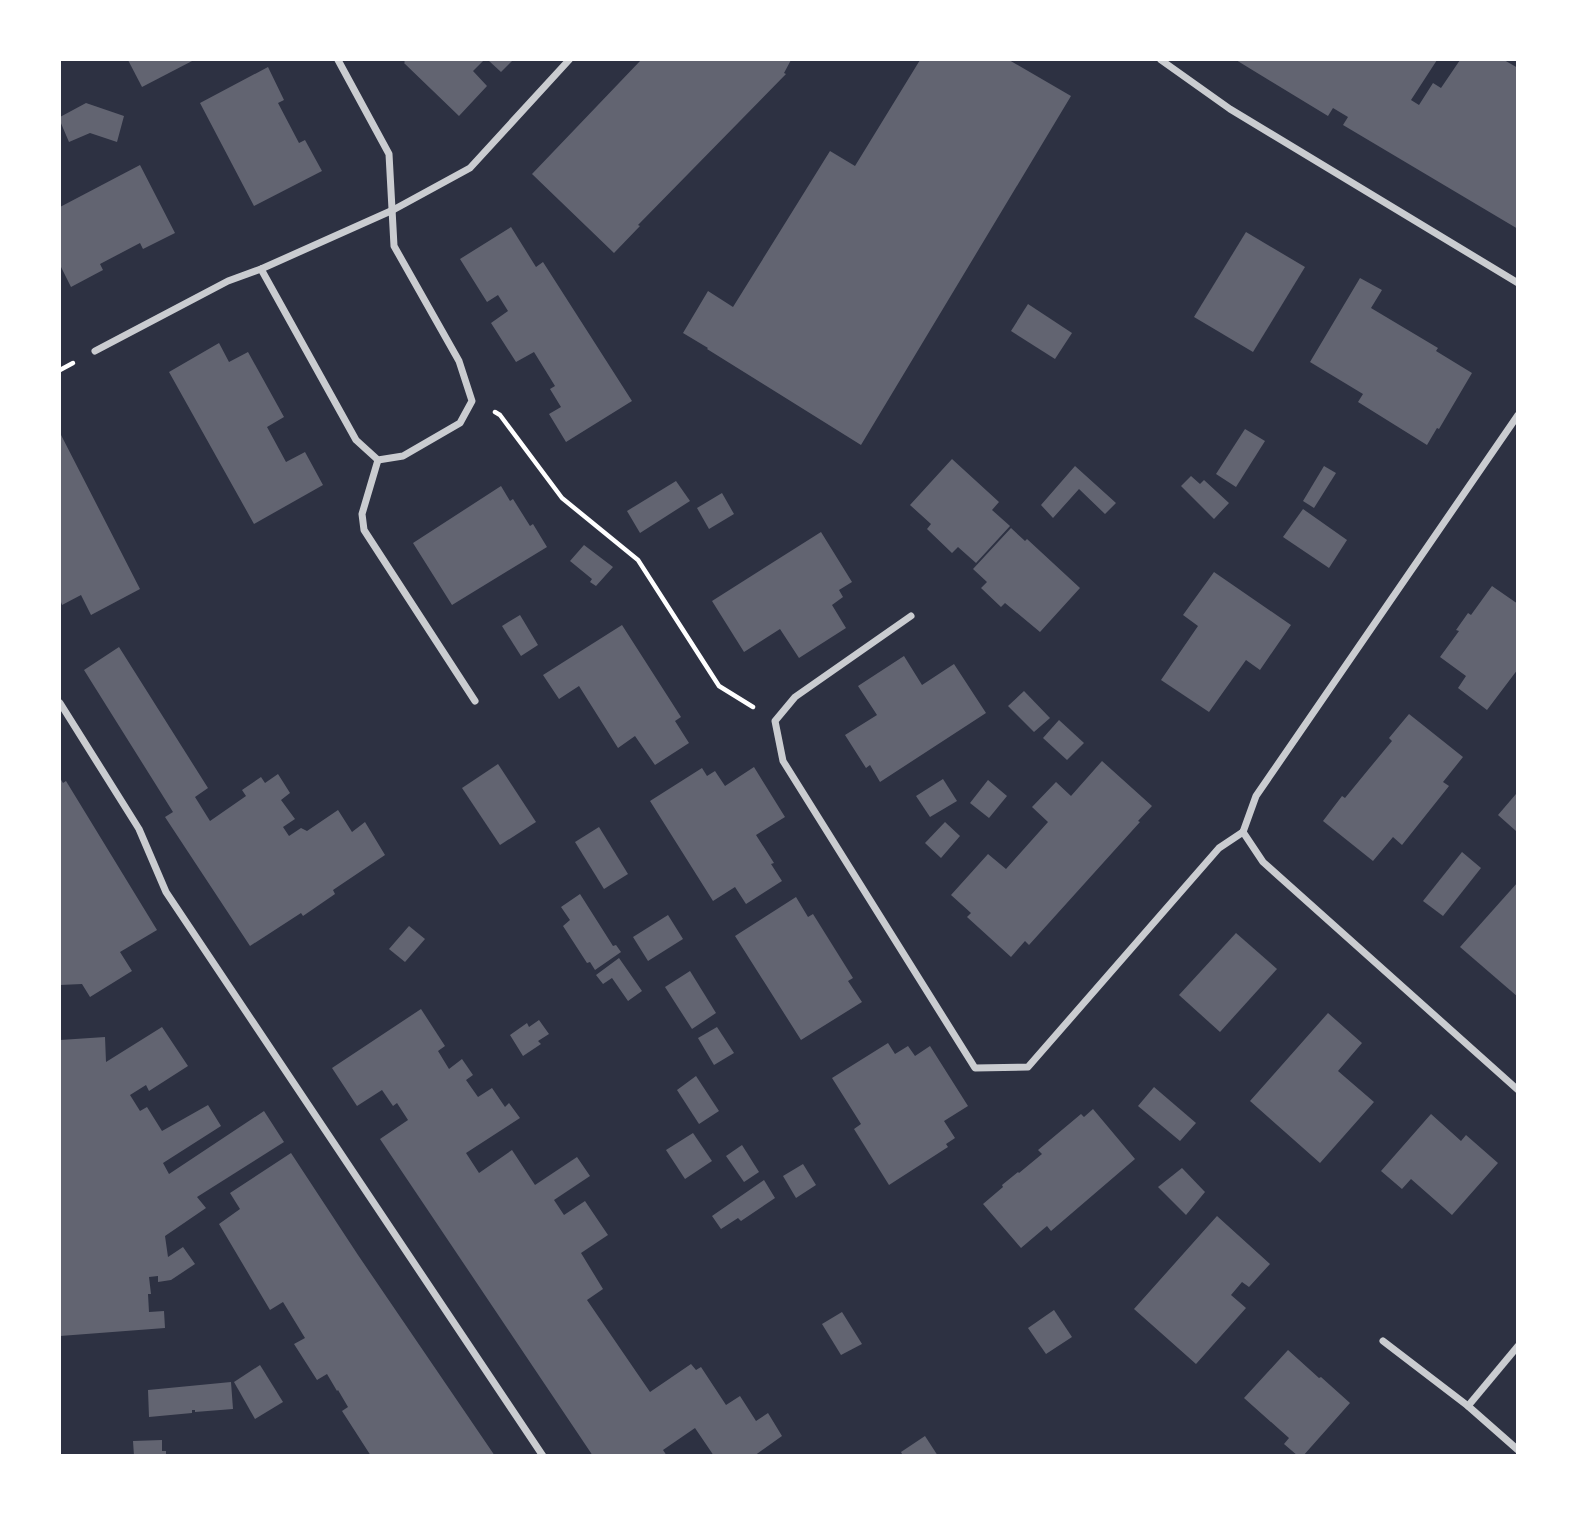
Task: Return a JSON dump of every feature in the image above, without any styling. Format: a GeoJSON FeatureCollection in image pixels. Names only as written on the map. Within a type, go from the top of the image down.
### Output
{"type":"FeatureCollection","features":[{"type":"Feature","properties":{"kind":"street"},"geometry":{"type":"LineString","coordinates":[[338,60],[389,154],[394,246],[459,361],[472,401],[460,423],[403,456],[378,460]]}},
{"type":"Feature","properties":{"kind":"street"},"geometry":{"type":"LineString","coordinates":[[95,351],[228,281],[393,210],[470,167],[569,60]]}},
{"type":"Feature","properties":{"kind":"street"},"geometry":{"type":"LineString","coordinates":[[1161,60],[1230,109],[1517,283]]}},
{"type":"Feature","properties":{"kind":"street"},"geometry":{"type":"LineString","coordinates":[[261,269],[356,440],[378,460]]}},
{"type":"Feature","properties":{"kind":"street"},"geometry":{"type":"LineString","coordinates":[[911,616],[795,697],[775,721],[783,761],[975,1068],[1028,1067],[1219,848],[1243,832],[1256,796],[1517,415]]}},
{"type":"Feature","properties":{"kind":"street"},"geometry":{"type":"LineString","coordinates":[[378,460],[362,514],[364,530],[475,701]]}},
{"type":"Feature","properties":{"kind":"street"},"geometry":{"type":"LineString","coordinates":[[60,703],[139,829],[166,892],[543,1455]]}},
{"type":"Feature","properties":{"kind":"street"},"geometry":{"type":"LineString","coordinates":[[1243,832],[1263,862],[1517,1090]]}},
{"type":"Feature","properties":{"kind":"street"},"geometry":{"type":"LineString","coordinates":[[1384,1341],[1468,1406],[1517,1450]]}},
{"type":"Feature","properties":{"kind":"street"},"geometry":{"type":"LineString","coordinates":[[1468,1406],[1517,1346]]}},
{"type":"Feature","properties":{"kind":"path"},"geometry":{"type":"LineString","coordinates":[[472,401],[500,415],[562,498],[638,560],[719,686],[775,721]]}},
{"type":"Feature","properties":{"kind":"building"},"geometry":{"type":"Polygon","coordinates":[[[128,60],[194,60],[142,87],[128,60]]]}},
{"type":"Feature","properties":{"kind":"building"},"geometry":{"type":"Polygon","coordinates":[[[403,60],[484,60],[473,71],[487,86],[459,116],[403,60]]]}},
{"type":"Feature","properties":{"kind":"building"},"geometry":{"type":"Polygon","coordinates":[[[488,60],[513,60],[501,72],[488,60]]]}},
{"type":"Feature","properties":{"kind":"building"},"geometry":{"type":"Polygon","coordinates":[[[641,60],[791,60],[784,73],[786,74],[614,253],[532,174],[641,60]]]}},
{"type":"Feature","properties":{"kind":"building"},"geometry":{"type":"Polygon","coordinates":[[[920,60],[1009,60],[1071,96],[861,445],[683,333],[708,291],[733,307],[830,151],[855,166],[920,60]]]}},
{"type":"Feature","properties":{"kind":"building"},"geometry":{"type":"Polygon","coordinates":[[[1236,60],[1437,60],[1411,100],[1419,105],[1433,83],[1441,88],[1460,60],[1504,60],[1518,68],[1518,229],[1343,125],[1348,117],[1333,108],[1328,116],[1236,60]]]}},
{"type":"Feature","properties":{"kind":"building"},"geometry":{"type":"Polygon","coordinates":[[[268,67],[284,100],[278,103],[299,143],[305,140],[322,171],[254,206],[200,103],[268,67]]]}},
{"type":"Feature","properties":{"kind":"building"},"geometry":{"type":"Polygon","coordinates":[[[86,103],[124,116],[117,142],[90,133],[69,142],[60,117],[86,103]]]}},
{"type":"Feature","properties":{"kind":"building"},"geometry":{"type":"Polygon","coordinates":[[[140,165],[175,233],[143,249],[140,243],[100,264],[103,270],[71,287],[60,265],[60,207],[140,165]]]}},
{"type":"Feature","properties":{"kind":"building"},"geometry":{"type":"Polygon","coordinates":[[[511,227],[536,267],[543,262],[632,401],[566,442],[549,414],[561,407],[550,389],[555,386],[534,352],[516,362],[491,323],[508,311],[498,295],[487,302],[460,259],[511,227]]]}},
{"type":"Feature","properties":{"kind":"building"},"geometry":{"type":"Polygon","coordinates":[[[1246,232],[1305,267],[1253,352],[1194,317],[1246,232]]]}},
{"type":"Feature","properties":{"kind":"building"},"geometry":{"type":"Polygon","coordinates":[[[1360,278],[1382,290],[1371,308],[1438,348],[1436,351],[1472,373],[1427,445],[1358,402],[1363,394],[1310,362],[1360,278]]]}},
{"type":"Feature","properties":{"kind":"building"},"geometry":{"type":"Polygon","coordinates":[[[1028,304],[1072,333],[1055,359],[1011,331],[1028,304]]]}},
{"type":"Feature","properties":{"kind":"building"},"geometry":{"type":"Polygon","coordinates":[[[219,343],[229,362],[248,352],[284,417],[267,427],[286,462],[305,452],[323,485],[254,524],[169,372],[219,343]]]}},
{"type":"Feature","properties":{"kind":"building"},"geometry":{"type":"Polygon","coordinates":[[[1245,429],[1265,441],[1236,487],[1216,474],[1245,429]]]}},
{"type":"Feature","properties":{"kind":"building"},"geometry":{"type":"Polygon","coordinates":[[[60,433],[140,589],[91,615],[81,595],[62,605],[60,599],[60,433]]]}},
{"type":"Feature","properties":{"kind":"building"},"geometry":{"type":"Polygon","coordinates":[[[952,459],[999,502],[992,510],[1010,526],[976,563],[958,547],[952,553],[927,529],[931,524],[910,505],[952,459]]]}},
{"type":"Feature","properties":{"kind":"building"},"geometry":{"type":"Polygon","coordinates":[[[1075,466],[1116,503],[1105,514],[1079,489],[1053,518],[1041,505],[1075,466]]]}},
{"type":"Feature","properties":{"kind":"building"},"geometry":{"type":"Polygon","coordinates":[[[1324,466],[1336,473],[1314,508],[1303,501],[1324,466]]]}},
{"type":"Feature","properties":{"kind":"building"},"geometry":{"type":"Polygon","coordinates":[[[1191,476],[1200,484],[1204,480],[1229,503],[1214,519],[1181,486],[1191,476]]]}},
{"type":"Feature","properties":{"kind":"building"},"geometry":{"type":"Polygon","coordinates":[[[676,481],[690,501],[640,533],[627,511],[676,481]]]}},
{"type":"Feature","properties":{"kind":"building"},"geometry":{"type":"Polygon","coordinates":[[[501,486],[530,526],[533,524],[547,547],[452,605],[413,543],[501,486]]]}},
{"type":"Feature","properties":{"kind":"building"},"geometry":{"type":"Polygon","coordinates":[[[722,493],[734,514],[709,529],[697,508],[722,493]]]}},
{"type":"Feature","properties":{"kind":"building"},"geometry":{"type":"Polygon","coordinates":[[[1303,509],[1347,540],[1329,568],[1283,537],[1303,509]]]}},
{"type":"Feature","properties":{"kind":"building"},"geometry":{"type":"Polygon","coordinates":[[[1011,528],[1025,541],[1027,539],[1080,588],[1040,632],[1005,603],[1001,607],[981,588],[987,582],[973,569],[1011,528]]]}},
{"type":"Feature","properties":{"kind":"building"},"geometry":{"type":"Polygon","coordinates":[[[821,532],[852,582],[839,590],[843,597],[832,605],[846,628],[799,658],[780,629],[744,652],[712,601],[821,532]]]}},
{"type":"Feature","properties":{"kind":"building"},"geometry":{"type":"Polygon","coordinates":[[[584,545],[613,567],[596,586],[590,582],[592,579],[570,561],[584,545]]]}},
{"type":"Feature","properties":{"kind":"building"},"geometry":{"type":"Polygon","coordinates":[[[1214,572],[1291,625],[1260,670],[1246,660],[1209,712],[1161,680],[1198,626],[1183,615],[1214,572]]]}},
{"type":"Feature","properties":{"kind":"building"},"geometry":{"type":"Polygon","coordinates":[[[1492,586],[1518,604],[1518,669],[1487,710],[1458,688],[1466,676],[1440,657],[1468,613],[1471,615],[1492,586]]]}},
{"type":"Feature","properties":{"kind":"building"},"geometry":{"type":"Polygon","coordinates":[[[520,615],[538,645],[521,656],[502,626],[520,615]]]}},
{"type":"Feature","properties":{"kind":"building"},"geometry":{"type":"Polygon","coordinates":[[[622,625],[681,717],[675,721],[689,743],[655,765],[635,736],[618,748],[579,686],[559,699],[543,675],[622,625]]]}},
{"type":"Feature","properties":{"kind":"building"},"geometry":{"type":"Polygon","coordinates":[[[119,647],[208,788],[195,797],[210,821],[246,796],[242,790],[261,777],[265,783],[278,774],[290,793],[281,800],[295,819],[283,827],[289,836],[301,828],[307,831],[338,810],[352,832],[365,822],[385,855],[333,890],[335,894],[303,916],[301,913],[250,946],[165,817],[173,812],[84,670],[119,647]]]}},
{"type":"Feature","properties":{"kind":"building"},"geometry":{"type":"Polygon","coordinates":[[[904,656],[922,685],[954,664],[986,713],[880,782],[870,765],[866,768],[845,735],[877,715],[858,686],[904,656]]]}},
{"type":"Feature","properties":{"kind":"building"},"geometry":{"type":"Polygon","coordinates":[[[1024,691],[1050,718],[1034,732],[1008,706],[1024,691]]]}},
{"type":"Feature","properties":{"kind":"building"},"geometry":{"type":"Polygon","coordinates":[[[1409,714],[1463,757],[1443,782],[1449,786],[1402,845],[1393,837],[1373,861],[1323,821],[1392,741],[1389,738],[1409,714]]]}},
{"type":"Feature","properties":{"kind":"building"},"geometry":{"type":"Polygon","coordinates":[[[1059,720],[1084,743],[1067,760],[1043,738],[1059,720]]]}},
{"type":"Feature","properties":{"kind":"building"},"geometry":{"type":"Polygon","coordinates":[[[1102,761],[1152,806],[1029,945],[1025,941],[1011,957],[967,917],[971,913],[951,895],[988,854],[1006,869],[1048,822],[1032,807],[1056,782],[1071,796],[1102,761]]]}},
{"type":"Feature","properties":{"kind":"building"},"geometry":{"type":"Polygon","coordinates":[[[498,764],[536,822],[500,845],[462,788],[498,764]]]}},
{"type":"Feature","properties":{"kind":"building"},"geometry":{"type":"Polygon","coordinates":[[[754,767],[785,817],[756,835],[782,881],[746,904],[735,887],[713,901],[650,801],[702,768],[707,776],[715,771],[725,786],[754,767]]]}},
{"type":"Feature","properties":{"kind":"building"},"geometry":{"type":"Polygon","coordinates":[[[60,778],[63,783],[66,781],[157,930],[120,952],[132,971],[90,997],[82,984],[60,985],[60,778]]]}},
{"type":"Feature","properties":{"kind":"building"},"geometry":{"type":"Polygon","coordinates":[[[943,779],[957,801],[930,817],[916,796],[943,779]]]}},
{"type":"Feature","properties":{"kind":"building"},"geometry":{"type":"Polygon","coordinates":[[[988,780],[1007,796],[989,818],[970,803],[988,780]]]}},
{"type":"Feature","properties":{"kind":"building"},"geometry":{"type":"Polygon","coordinates":[[[1516,794],[1518,829],[1516,831],[1498,815],[1516,794]]]}},
{"type":"Feature","properties":{"kind":"building"},"geometry":{"type":"Polygon","coordinates":[[[945,822],[960,836],[941,858],[925,843],[945,822]]]}},
{"type":"Feature","properties":{"kind":"building"},"geometry":{"type":"Polygon","coordinates":[[[599,827],[628,874],[604,889],[575,842],[599,827]]]}},
{"type":"Feature","properties":{"kind":"building"},"geometry":{"type":"Polygon","coordinates":[[[1462,852],[1481,868],[1443,916],[1423,901],[1462,852]]]}},
{"type":"Feature","properties":{"kind":"building"},"geometry":{"type":"Polygon","coordinates":[[[1518,882],[1518,997],[1460,947],[1518,882]]]}},
{"type":"Feature","properties":{"kind":"building"},"geometry":{"type":"Polygon","coordinates":[[[580,894],[613,946],[616,945],[621,952],[595,970],[590,962],[587,963],[563,926],[570,920],[561,907],[580,894]]]}},
{"type":"Feature","properties":{"kind":"building"},"geometry":{"type":"Polygon","coordinates":[[[796,897],[808,917],[813,914],[853,978],[848,981],[862,1002],[801,1040],[735,936],[796,897]]]}},
{"type":"Feature","properties":{"kind":"building"},"geometry":{"type":"Polygon","coordinates":[[[668,915],[683,939],[648,961],[633,937],[668,915]]]}},
{"type":"Feature","properties":{"kind":"building"},"geometry":{"type":"Polygon","coordinates":[[[409,926],[425,939],[405,962],[389,949],[409,926]]]}},
{"type":"Feature","properties":{"kind":"building"},"geometry":{"type":"Polygon","coordinates":[[[1236,933],[1277,969],[1220,1032],[1179,995],[1236,933]]]}},
{"type":"Feature","properties":{"kind":"building"},"geometry":{"type":"Polygon","coordinates":[[[619,958],[642,991],[628,1001],[612,978],[603,984],[596,975],[619,958]]]}},
{"type":"Feature","properties":{"kind":"building"},"geometry":{"type":"Polygon","coordinates":[[[690,971],[716,1013],[692,1029],[665,987],[690,971]]]}},
{"type":"Feature","properties":{"kind":"building"},"geometry":{"type":"Polygon","coordinates":[[[421,1009],[445,1046],[438,1051],[449,1069],[462,1059],[473,1075],[466,1080],[478,1097],[492,1088],[505,1107],[509,1103],[520,1118],[466,1153],[479,1173],[512,1150],[535,1185],[577,1157],[590,1176],[554,1200],[564,1215],[585,1201],[608,1235],[581,1253],[603,1289],[587,1300],[650,1392],[691,1364],[696,1370],[701,1367],[726,1405],[740,1396],[756,1421],[768,1413],[782,1436],[754,1456],[714,1456],[695,1428],[663,1450],[667,1456],[593,1456],[380,1139],[408,1120],[397,1103],[393,1106],[382,1090],[357,1106],[332,1068],[421,1009]]]}},
{"type":"Feature","properties":{"kind":"building"},"geometry":{"type":"Polygon","coordinates":[[[1328,1013],[1362,1043],[1338,1071],[1374,1102],[1320,1163],[1250,1101],[1328,1013]]]}},
{"type":"Feature","properties":{"kind":"building"},"geometry":{"type":"Polygon","coordinates":[[[539,1020],[549,1034],[538,1041],[541,1044],[523,1056],[510,1035],[527,1023],[529,1027],[539,1020]]]}},
{"type":"Feature","properties":{"kind":"building"},"geometry":{"type":"Polygon","coordinates":[[[162,1027],[188,1066],[149,1091],[146,1085],[130,1095],[140,1111],[147,1107],[162,1131],[208,1105],[221,1126],[163,1163],[169,1174],[264,1111],[284,1142],[197,1197],[206,1208],[165,1236],[168,1257],[183,1247],[195,1264],[171,1280],[158,1282],[158,1276],[149,1277],[149,1312],[164,1311],[165,1328],[60,1336],[60,1040],[105,1037],[106,1062],[162,1027]]]}},
{"type":"Feature","properties":{"kind":"building"},"geometry":{"type":"Polygon","coordinates":[[[717,1027],[734,1053],[714,1065],[698,1038],[717,1027]]]}},
{"type":"Feature","properties":{"kind":"building"},"geometry":{"type":"Polygon","coordinates":[[[888,1043],[895,1054],[908,1046],[915,1056],[930,1046],[968,1106],[944,1121],[955,1138],[946,1144],[948,1147],[889,1185],[854,1129],[861,1124],[832,1078],[888,1043]]]}},
{"type":"Feature","properties":{"kind":"building"},"geometry":{"type":"Polygon","coordinates":[[[696,1076],[719,1111],[699,1124],[677,1090],[696,1076]]]}},
{"type":"Feature","properties":{"kind":"building"},"geometry":{"type":"Polygon","coordinates":[[[1154,1087],[1196,1123],[1180,1141],[1138,1106],[1154,1087]]]}},
{"type":"Feature","properties":{"kind":"building"},"geometry":{"type":"Polygon","coordinates":[[[1093,1109],[1135,1159],[1051,1231],[1047,1226],[1021,1248],[983,1204],[1003,1187],[1002,1185],[1042,1154],[1038,1150],[1081,1114],[1084,1117],[1093,1109]]]}},
{"type":"Feature","properties":{"kind":"building"},"geometry":{"type":"Polygon","coordinates":[[[1431,1114],[1461,1141],[1466,1135],[1498,1163],[1452,1215],[1411,1179],[1402,1189],[1381,1171],[1431,1114]]]}},
{"type":"Feature","properties":{"kind":"building"},"geometry":{"type":"Polygon","coordinates":[[[693,1133],[712,1161],[685,1179],[666,1150],[693,1133]]]}},
{"type":"Feature","properties":{"kind":"building"},"geometry":{"type":"Polygon","coordinates":[[[742,1145],[759,1172],[744,1182],[726,1156],[742,1145]]]}},
{"type":"Feature","properties":{"kind":"building"},"geometry":{"type":"Polygon","coordinates":[[[291,1153],[495,1456],[371,1456],[342,1411],[348,1407],[327,1374],[317,1380],[294,1344],[305,1338],[283,1302],[270,1310],[219,1224],[240,1209],[230,1193],[291,1153]]]}},
{"type":"Feature","properties":{"kind":"building"},"geometry":{"type":"Polygon","coordinates":[[[803,1164],[816,1185],[796,1198],[783,1176],[803,1164]]]}},
{"type":"Feature","properties":{"kind":"building"},"geometry":{"type":"Polygon","coordinates":[[[1182,1168],[1205,1192],[1186,1215],[1158,1187],[1182,1168]]]}},
{"type":"Feature","properties":{"kind":"building"},"geometry":{"type":"Polygon","coordinates":[[[764,1180],[775,1198],[741,1221],[738,1218],[721,1229],[712,1216],[764,1180]]]}},
{"type":"Feature","properties":{"kind":"building"},"geometry":{"type":"Polygon","coordinates":[[[1217,1216],[1270,1264],[1249,1287],[1242,1282],[1231,1295],[1246,1308],[1196,1364],[1134,1309],[1217,1216]]]}},
{"type":"Feature","properties":{"kind":"building"},"geometry":{"type":"Polygon","coordinates":[[[1054,1310],[1072,1337],[1046,1354],[1028,1328],[1054,1310]]]}},
{"type":"Feature","properties":{"kind":"building"},"geometry":{"type":"Polygon","coordinates":[[[842,1312],[862,1344],[841,1355],[822,1324],[842,1312]]]}},
{"type":"Feature","properties":{"kind":"building"},"geometry":{"type":"Polygon","coordinates":[[[1288,1350],[1350,1403],[1303,1456],[1298,1456],[1284,1444],[1289,1438],[1244,1398],[1288,1350]]]}},
{"type":"Feature","properties":{"kind":"building"},"geometry":{"type":"Polygon","coordinates":[[[260,1365],[283,1402],[255,1419],[234,1382],[260,1365]]]}},
{"type":"Feature","properties":{"kind":"building"},"geometry":{"type":"Polygon","coordinates":[[[231,1382],[233,1409],[192,1410],[192,1413],[149,1417],[148,1390],[231,1382]]]}},
{"type":"Feature","properties":{"kind":"building"},"geometry":{"type":"Polygon","coordinates":[[[925,1436],[938,1456],[903,1456],[901,1452],[925,1436]]]}},
{"type":"Feature","properties":{"kind":"building"},"geometry":{"type":"Polygon","coordinates":[[[162,1440],[162,1451],[166,1451],[166,1456],[134,1456],[133,1441],[162,1440]]]}}]}
